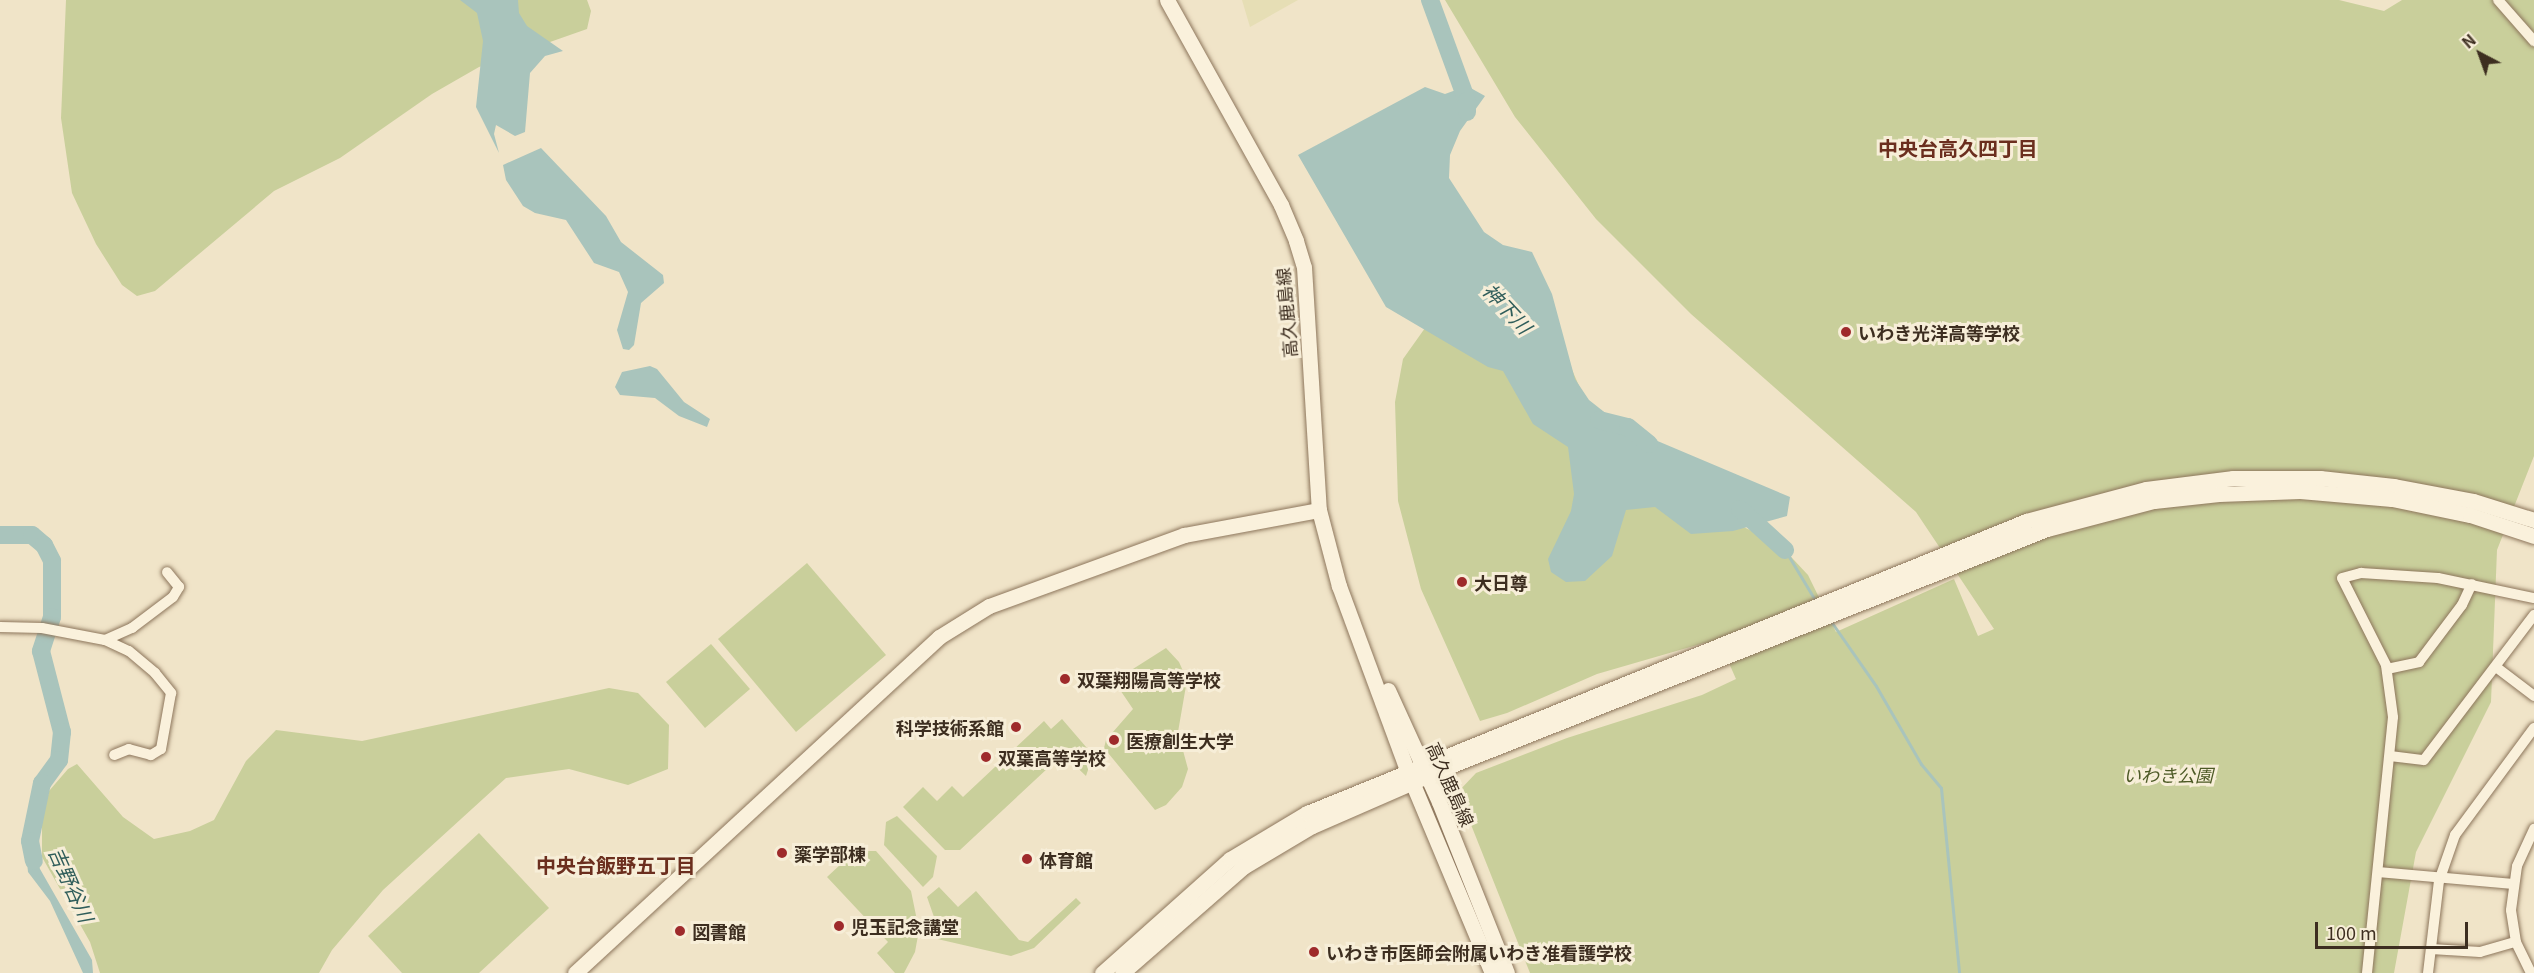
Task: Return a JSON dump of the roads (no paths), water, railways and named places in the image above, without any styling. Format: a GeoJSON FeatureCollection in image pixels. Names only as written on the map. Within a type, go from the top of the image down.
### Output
{"type":"FeatureCollection","features":[{"type":"Feature","properties":{"kind":"street","name":"高久鹿島線"},"geometry":{"type":"LineString","coordinates":[[1167,0],[1281,205],[1304,267],[1319,510],[1350,616],[1410,776],[1492,973]]}},
{"type":"Feature","properties":{"kind":"street"},"geometry":{"type":"LineString","coordinates":[[2498,0],[2534,41]]}},
{"type":"Feature","properties":{"kind":"street"},"geometry":{"type":"LineString","coordinates":[[1102,973],[1230,859],[1307,813],[1410,776],[2026,521],[2146,489],[2234,486],[2320,478],[2394,486],[2473,501],[2534,520]]}},
{"type":"Feature","properties":{"kind":"street"},"geometry":{"type":"LineString","coordinates":[[2234,486],[2392,499],[2470,515],[2534,536]]}},
{"type":"Feature","properties":{"kind":"street"},"geometry":{"type":"LineString","coordinates":[[576,973],[939,637],[989,606],[1184,536],[1319,510]]}},
{"type":"Feature","properties":{"kind":"street"},"geometry":{"type":"LineString","coordinates":[[105,640],[132,628],[173,597],[179,587],[167,572]]}},
{"type":"Feature","properties":{"kind":"street"},"geometry":{"type":"LineString","coordinates":[[2367,973],[2393,717],[2387,669],[2342,578],[2361,573],[2394,574],[2472,584],[2534,598]]}},
{"type":"Feature","properties":{"kind":"street"},"geometry":{"type":"LineString","coordinates":[[2387,669],[2419,662],[2462,605],[2472,584]]}},
{"type":"Feature","properties":{"kind":"street"},"geometry":{"type":"LineString","coordinates":[[2390,756],[2424,760],[2534,615]]}},
{"type":"Feature","properties":{"kind":"street","name":"高久鹿島線"},"geometry":{"type":"LineString","coordinates":[[1350,616],[1359,626],[1424,770],[1507,973]]}},
{"type":"Feature","properties":{"kind":"street"},"geometry":{"type":"LineString","coordinates":[[0,627],[47,629],[105,640],[144,662],[171,693],[161,748],[152,755],[129,749],[114,755]]}},
{"type":"Feature","properties":{"kind":"street"},"geometry":{"type":"LineString","coordinates":[[2496,667],[2534,696]]}},
{"type":"Feature","properties":{"kind":"street"},"geometry":{"type":"LineString","coordinates":[[2428,973],[2439,878],[2467,814],[2534,728]]}},
{"type":"Feature","properties":{"kind":"street"},"geometry":{"type":"LineString","coordinates":[[1122,973],[1209,893],[1273,847],[1410,776]]}},
{"type":"Feature","properties":{"kind":"street"},"geometry":{"type":"LineString","coordinates":[[2531,973],[2516,942],[2511,910],[2513,884],[2534,830]]}},
{"type":"Feature","properties":{"kind":"street"},"geometry":{"type":"LineString","coordinates":[[2378,872],[2513,884]]}},
{"type":"Feature","properties":{"kind":"street"},"geometry":{"type":"LineString","coordinates":[[2432,949],[2480,952],[2516,942]]}},
{"type":"Feature","properties":{"kind":"water"},"geometry":{"type":"Polygon","coordinates":[[[460,0],[518,0],[519,13],[527,26],[563,51],[545,56],[530,73],[525,132],[515,136],[496,125],[494,134],[499,153],[476,107],[483,41],[477,13],[460,0]]]}},
{"type":"Feature","properties":{"kind":"water"},"geometry":{"type":"Polygon","coordinates":[[[1467,86],[1485,96],[1460,131],[1450,155],[1449,178],[1484,232],[1503,245],[1532,252],[1552,294],[1575,379],[1589,400],[1622,426],[1790,497],[1787,516],[1733,531],[1691,534],[1655,507],[1626,510],[1612,556],[1585,581],[1566,582],[1551,572],[1548,559],[1571,511],[1574,494],[1568,447],[1533,424],[1503,371],[1488,367],[1386,307],[1298,155],[1425,87],[1445,94],[1467,86]]]}},
{"type":"Feature","properties":{"kind":"water"},"geometry":{"type":"Polygon","coordinates":[[[541,148],[606,216],[621,242],[663,275],[664,283],[641,303],[634,345],[629,350],[623,349],[617,330],[628,292],[619,272],[594,263],[566,220],[535,213],[523,206],[506,180],[503,165],[541,148]]]}},
{"type":"Feature","properties":{"kind":"water"},"geometry":{"type":"Polygon","coordinates":[[[650,366],[657,369],[684,402],[710,419],[707,427],[679,416],[655,398],[620,395],[615,387],[622,372],[650,366]]]}},
{"type":"Feature","properties":{"kind":"water"},"geometry":{"type":"Polygon","coordinates":[[[37,836],[33,847],[40,869],[92,960],[93,973],[83,973],[50,901],[28,872],[25,843],[37,836]]]}},
{"type":"Feature","properties":{"kind":"waterway","name":"神下川"},"geometry":{"type":"LineString","coordinates":[[1430,0],[1467,101],[1467,112]]}},
{"type":"Feature","properties":{"kind":"waterway","name":"神下川"},"geometry":{"type":"LineString","coordinates":[[1599,420],[1628,427],[1649,444]]}},
{"type":"Feature","properties":{"kind":"waterway","name":"神下川"},"geometry":{"type":"LineString","coordinates":[[1740,509],[1785,550]]}},
{"type":"Feature","properties":{"kind":"waterway","name":"吉野谷川"},"geometry":{"type":"LineString","coordinates":[[0,535],[32,535],[44,545],[52,561],[52,617],[41,651],[62,732],[59,760],[42,783],[30,841],[34,861]]}},
{"type":"Feature","properties":{"kind":"waterway"},"geometry":{"type":"LineString","coordinates":[[1785,550],[1815,600]]}},
{"type":"Feature","properties":{"kind":"waterway"},"geometry":{"type":"LineString","coordinates":[[1830,620],[1876,686],[1921,764],[1941,788],[1959,973]]}},
{"type":"Feature","properties":{"kind":"place","name":"いわき光洋高等学校"},"geometry":{"type":"Point","coordinates":[1846,332]}},
{"type":"Feature","properties":{"kind":"place","name":"大日尊"},"geometry":{"type":"Point","coordinates":[1462,582]}},
{"type":"Feature","properties":{"kind":"place","name":"双葉翔陽高等学校"},"geometry":{"type":"Point","coordinates":[1065,679]}},
{"type":"Feature","properties":{"kind":"place","name":"科学技術系館"},"geometry":{"type":"Point","coordinates":[1016,727]}},
{"type":"Feature","properties":{"kind":"place","name":"医療創生大学"},"geometry":{"type":"Point","coordinates":[1114,740]}},
{"type":"Feature","properties":{"kind":"place","name":"双葉高等学校"},"geometry":{"type":"Point","coordinates":[986,757]}},
{"type":"Feature","properties":{"kind":"place","name":"薬学部棟"},"geometry":{"type":"Point","coordinates":[782,853]}},
{"type":"Feature","properties":{"kind":"place","name":"体育館"},"geometry":{"type":"Point","coordinates":[1027,859]}},
{"type":"Feature","properties":{"kind":"place","name":"児玉記念講堂"},"geometry":{"type":"Point","coordinates":[839,926]}},
{"type":"Feature","properties":{"kind":"place","name":"図書館"},"geometry":{"type":"Point","coordinates":[680,931]}},
{"type":"Feature","properties":{"kind":"place","name":"いわき市医師会附属いわき准看護学校"},"geometry":{"type":"Point","coordinates":[1314,952]}},
{"type":"Feature","properties":{"kind":"district","name":"中央台高久四丁目"},"geometry":{"type":"Point","coordinates":[1958,147]}},
{"type":"Feature","properties":{"kind":"district","name":"中央台飯野五丁目"},"geometry":{"type":"Point","coordinates":[616,864]}},
{"type":"Feature","properties":{"kind":"park label","name":"いわき公園"},"geometry":{"type":"Point","coordinates":[2168,774]}}]}
